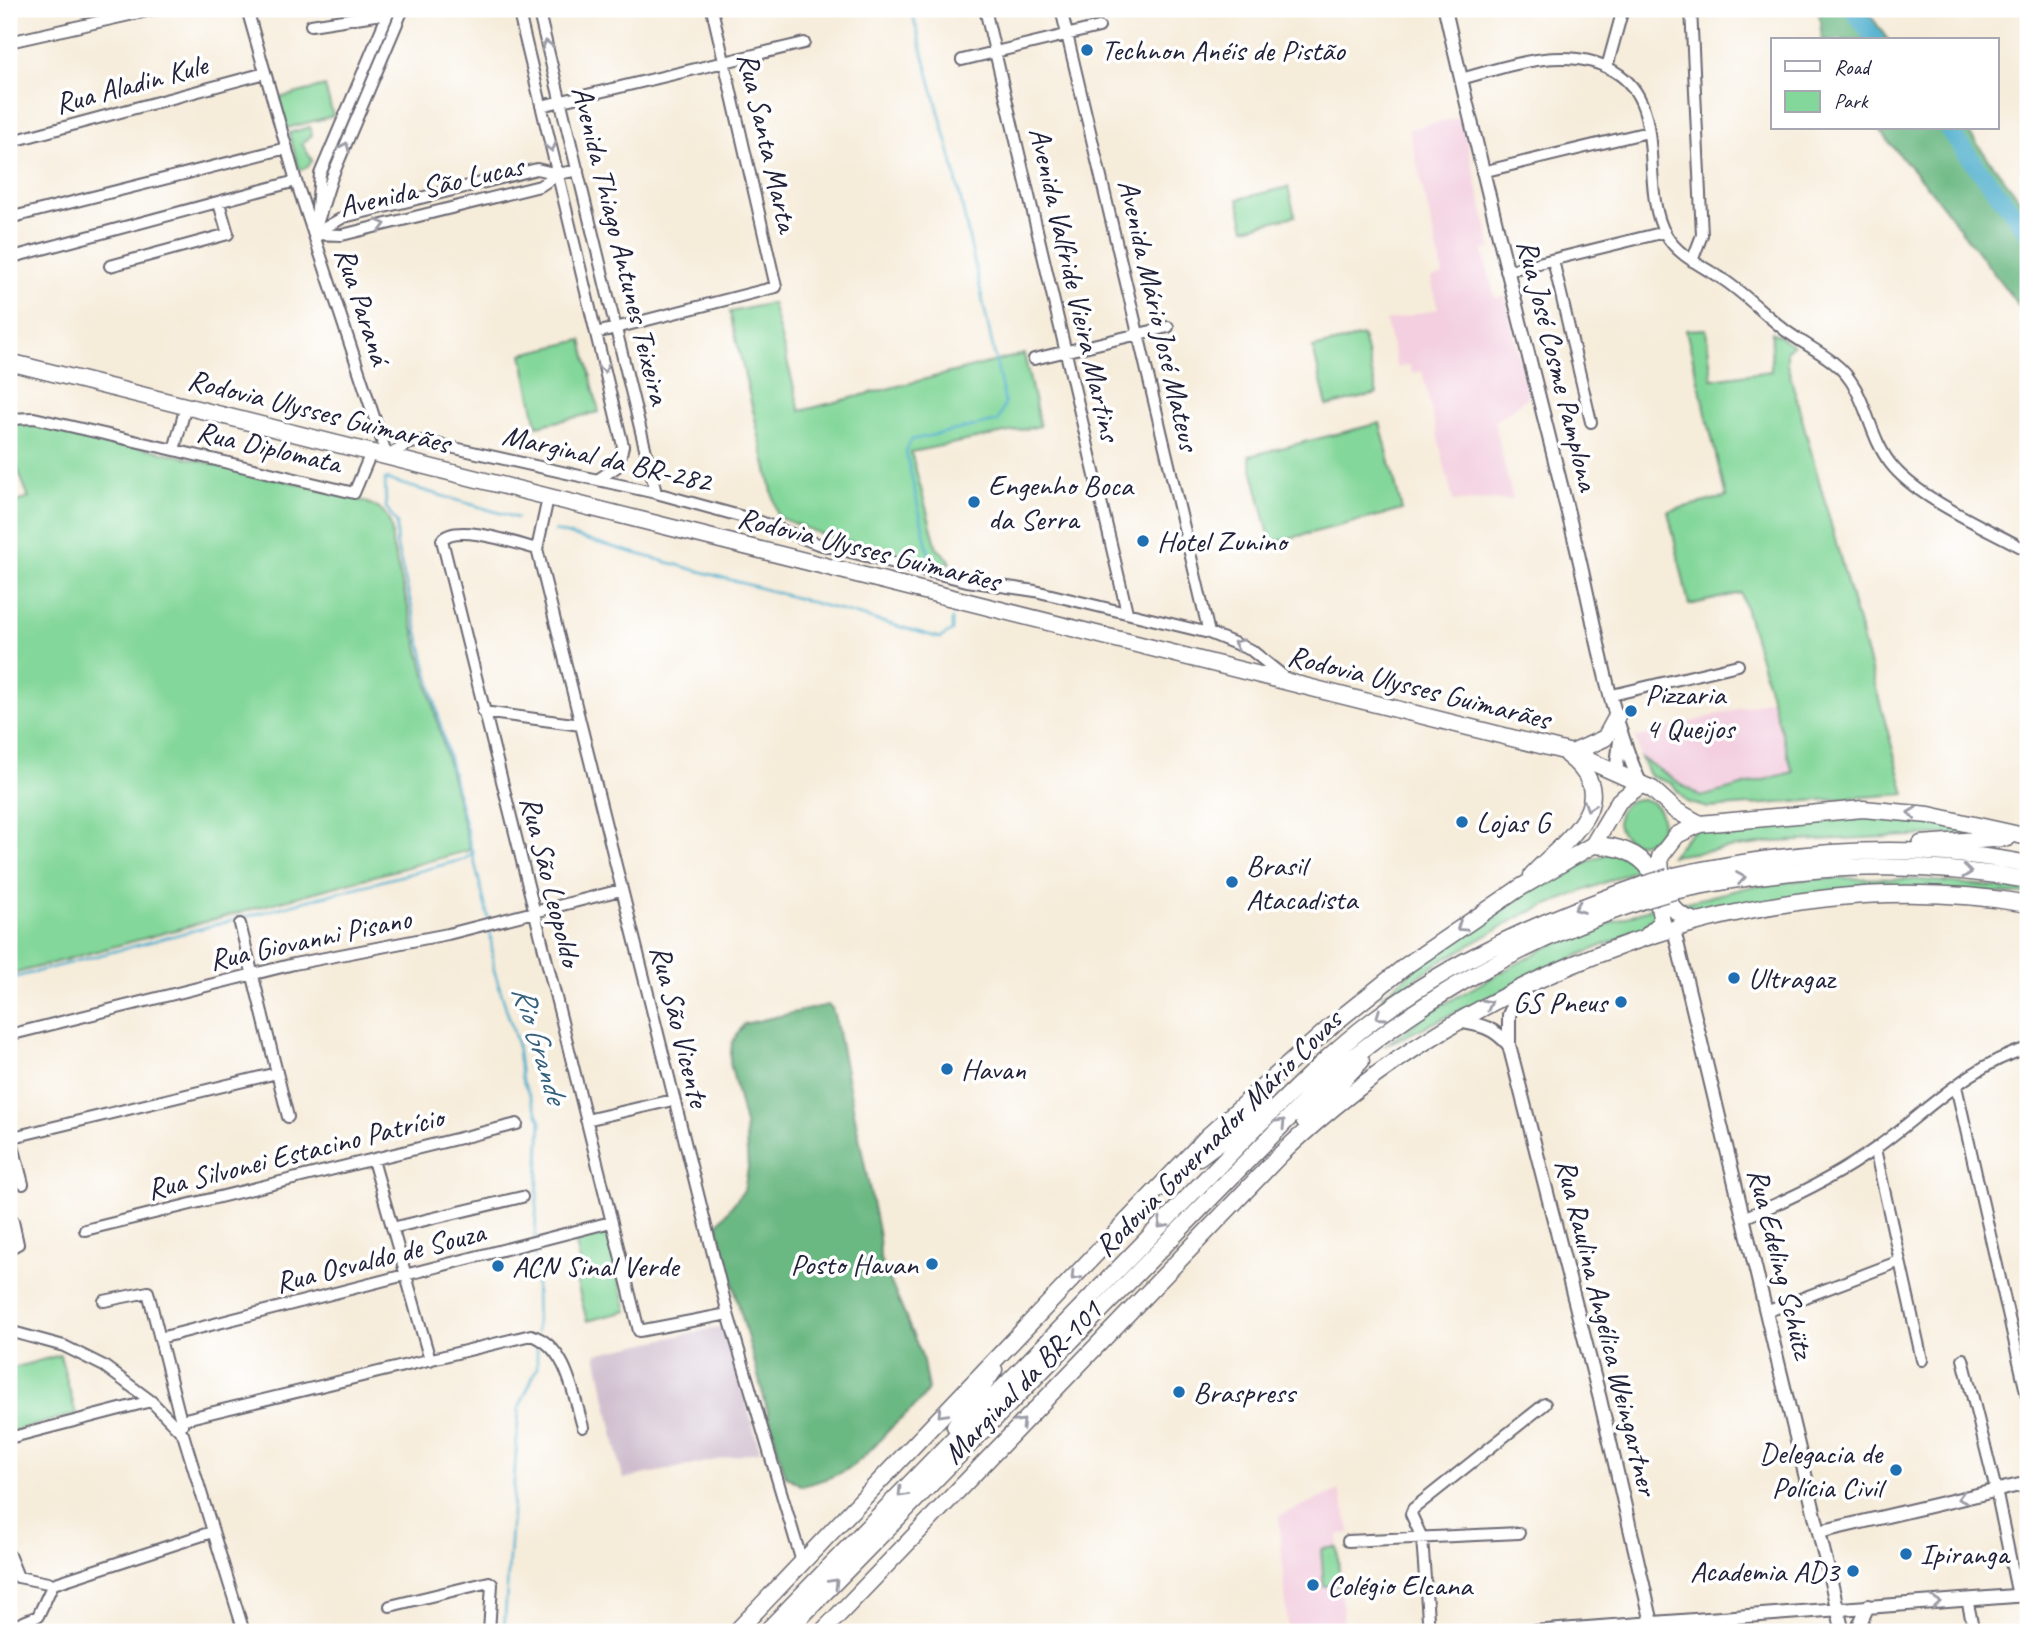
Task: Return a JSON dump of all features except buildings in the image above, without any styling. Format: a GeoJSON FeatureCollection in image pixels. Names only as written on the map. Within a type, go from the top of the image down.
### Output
{"type":"FeatureCollection","features":[{"type":"Feature","properties":{"kind":"highway","name":"Rodovia Ulysses Guimarães"},"geometry":{"type":"LineString","coordinates":[[9,362],[1567,752],[1616,772],[1662,796],[1683,816],[1700,824]]}},
{"type":"Feature","properties":{"kind":"highway"},"geometry":{"type":"LineString","coordinates":[[1518,889],[1574,832],[1590,809],[1592,790],[1587,773],[1567,752],[1605,738],[1617,716]]}},
{"type":"Feature","properties":{"kind":"highway"},"geometry":{"type":"LineString","coordinates":[[1613,808],[1616,772]]}},
{"type":"Feature","properties":{"kind":"highway"},"geometry":{"type":"LineString","coordinates":[[1518,889],[1593,845],[1613,808],[1641,785]]}},
{"type":"Feature","properties":{"kind":"highway"},"geometry":{"type":"LineString","coordinates":[[1647,885],[1651,855],[1671,821],[1667,802]]}},
{"type":"Feature","properties":{"kind":"highway"},"geometry":{"type":"LineString","coordinates":[[1700,921],[1685,919],[1674,912],[1660,857],[1676,835],[1700,824],[1863,808],[1929,815],[2027,837]]}},
{"type":"Feature","properties":{"kind":"highway"},"geometry":{"type":"LineString","coordinates":[[1796,855],[2027,837]]}},
{"type":"Feature","properties":{"kind":"highway"},"geometry":{"type":"LineString","coordinates":[[1593,845],[1629,852],[1640,857],[1647,885],[1662,922],[1646,937]]}},
{"type":"Feature","properties":{"kind":"highway","name":"Rodovia Governador Mário Covas"},"geometry":{"type":"LineString","coordinates":[[1672,884],[1736,863],[1796,855],[1927,853],[2028,864]]}},
{"type":"Feature","properties":{"kind":"highway","name":"Rodovia Governador Mário Covas"},"geometry":{"type":"LineString","coordinates":[[766,1632],[1304,1079],[1374,1020],[1482,952],[1551,918],[1647,885],[1816,868],[1901,867],[2028,880]]}},
{"type":"Feature","properties":{"kind":"highway"},"geometry":{"type":"LineString","coordinates":[[2002,876],[2028,886]]}},
{"type":"Feature","properties":{"kind":"highway","name":"Rodovia Governador Mário Covas"},"geometry":{"type":"LineString","coordinates":[[786,1632],[1284,1119],[1332,1074],[1396,1023],[1461,980],[1647,885]]}},
{"type":"Feature","properties":{"kind":"highway","name":"Marginal da BR-101"},"geometry":{"type":"LineString","coordinates":[[736,1632],[1208,1136],[1363,999],[1406,965],[1518,889]]}},
{"type":"Feature","properties":{"kind":"highway","name":"Marginal da BR-101"},"geometry":{"type":"LineString","coordinates":[[822,1632],[1248,1188],[1327,1112],[1383,1069],[1455,1021],[1520,987],[1590,956],[1700,921],[1790,904],[1882,896],[1976,897],[2028,904]]}},
{"type":"Feature","properties":{"kind":"highway"},"geometry":{"type":"LineString","coordinates":[[1248,1188],[1287,1137],[1396,1023]]}},
{"type":"Feature","properties":{"kind":"highway"},"geometry":{"type":"LineString","coordinates":[[1167,1180],[1304,1079]]}},
{"type":"Feature","properties":{"kind":"highway"},"geometry":{"type":"LineString","coordinates":[[921,1472],[1024,1328]]}},
{"type":"Feature","properties":{"kind":"main road","name":"Rua José Cosme Pamplona"},"geometry":{"type":"LineString","coordinates":[[1445,9],[1506,271],[1621,733],[1641,785]]}},
{"type":"Feature","properties":{"kind":"main road","name":"Rua José Cosme Pamplona"},"geometry":{"type":"LineString","coordinates":[[1616,772],[1621,733]]}},
{"type":"Feature","properties":{"kind":"main road","name":"Rua Edeling Schütz"},"geometry":{"type":"LineString","coordinates":[[1674,930],[1843,1632]]}},
{"type":"Feature","properties":{"kind":"main road","name":"Rua Raulina Angélica Weingartner"},"geometry":{"type":"LineString","coordinates":[[1520,987],[1509,1015],[1509,1045],[1600,1399],[1652,1623]]}},
{"type":"Feature","properties":{"kind":"main road"},"geometry":{"type":"LineString","coordinates":[[1455,1021],[1486,1026],[1497,1031],[1509,1045]]}},
{"type":"Feature","properties":{"kind":"main road"},"geometry":{"type":"LineString","coordinates":[[1819,1532],[2028,1483]]}},
{"type":"Feature","properties":{"kind":"main road"},"geometry":{"type":"LineString","coordinates":[[1533,1632],[1629,1629],[1652,1623],[2023,1596]]}},
{"type":"Feature","properties":{"kind":"main road"},"geometry":{"type":"LineString","coordinates":[[1856,1632],[1868,1606]]}},
{"type":"Feature","properties":{"kind":"street"},"geometry":{"type":"LineString","coordinates":[[9,42],[156,9]]}},
{"type":"Feature","properties":{"kind":"street","name":"Rua Paraná"},"geometry":{"type":"LineString","coordinates":[[247,9],[379,454]]}},
{"type":"Feature","properties":{"kind":"street"},"geometry":{"type":"LineString","coordinates":[[314,234],[328,198],[332,177],[404,9]]}},
{"type":"Feature","properties":{"kind":"street","name":"Avenida Thiago Antunes Teixeira"},"geometry":{"type":"LineString","coordinates":[[518,9],[623,446],[618,466],[599,479]]}},
{"type":"Feature","properties":{"kind":"street","name":"Avenida Thiago Antunes Teixeira"},"geometry":{"type":"LineString","coordinates":[[538,9],[656,493]]}},
{"type":"Feature","properties":{"kind":"street","name":"Rua Santa Marta"},"geometry":{"type":"LineString","coordinates":[[616,328],[776,287],[712,9]]}},
{"type":"Feature","properties":{"kind":"street","name":"Avenida Valfride Vieira Martins"},"geometry":{"type":"LineString","coordinates":[[985,9],[1126,612]]}},
{"type":"Feature","properties":{"kind":"street","name":"Avenida Mário José Mateus"},"geometry":{"type":"LineString","coordinates":[[1061,9],[1209,633]]}},
{"type":"Feature","properties":{"kind":"street"},"geometry":{"type":"LineString","coordinates":[[1607,67],[1623,9]]}},
{"type":"Feature","properties":{"kind":"street"},"geometry":{"type":"LineString","coordinates":[[1691,9],[1702,235],[1692,261]]}},
{"type":"Feature","properties":{"kind":"street"},"geometry":{"type":"LineString","coordinates":[[311,25],[389,11]]}},
{"type":"Feature","properties":{"kind":"street"},"geometry":{"type":"LineString","coordinates":[[314,234],[320,174],[389,11]]}},
{"type":"Feature","properties":{"kind":"street"},"geometry":{"type":"LineString","coordinates":[[962,60],[1099,27]]}},
{"type":"Feature","properties":{"kind":"street"},"geometry":{"type":"LineString","coordinates":[[541,106],[804,43]]}},
{"type":"Feature","properties":{"kind":"street"},"geometry":{"type":"LineString","coordinates":[[1461,79],[1546,58],[1567,58],[1607,67],[1622,76],[1633,90],[1648,132],[1658,210],[1665,232],[1692,261],[1725,281],[1787,331],[1844,371],[1859,392],[1881,451],[1906,480],[2028,551]]}},
{"type":"Feature","properties":{"kind":"street"},"geometry":{"type":"LineString","coordinates":[[369,59],[380,64]]}},
{"type":"Feature","properties":{"kind":"street","name":"Rua Aladin Kule"},"geometry":{"type":"LineString","coordinates":[[9,142],[265,73]]}},
{"type":"Feature","properties":{"kind":"street"},"geometry":{"type":"LineString","coordinates":[[1482,172],[1648,132]]}},
{"type":"Feature","properties":{"kind":"street"},"geometry":{"type":"LineString","coordinates":[[9,218],[287,148]]}},
{"type":"Feature","properties":{"kind":"street","name":"Avenida São Lucas"},"geometry":{"type":"LineString","coordinates":[[314,234],[344,217],[444,192],[537,170],[558,174],[578,170]]}},
{"type":"Feature","properties":{"kind":"street","name":"Avenida São Lucas"},"geometry":{"type":"LineString","coordinates":[[314,234],[342,235],[449,209],[540,186],[558,174]]}},
{"type":"Feature","properties":{"kind":"street"},"geometry":{"type":"LineString","coordinates":[[9,258],[296,181]]}},
{"type":"Feature","properties":{"kind":"street"},"geometry":{"type":"LineString","coordinates":[[444,192],[449,209]]}},
{"type":"Feature","properties":{"kind":"street"},"geometry":{"type":"LineString","coordinates":[[328,198],[337,215],[344,217]]}},
{"type":"Feature","properties":{"kind":"street"},"geometry":{"type":"LineString","coordinates":[[110,266],[228,234],[219,203]]}},
{"type":"Feature","properties":{"kind":"street"},"geometry":{"type":"LineString","coordinates":[[1506,271],[1665,232]]}},
{"type":"Feature","properties":{"kind":"street"},"geometry":{"type":"LineString","coordinates":[[1553,260],[1591,422]]}},
{"type":"Feature","properties":{"kind":"street"},"geometry":{"type":"LineString","coordinates":[[1034,359],[1168,327]]}},
{"type":"Feature","properties":{"kind":"street"},"geometry":{"type":"LineString","coordinates":[[596,333],[616,328]]}},
{"type":"Feature","properties":{"kind":"street"},"geometry":{"type":"LineString","coordinates":[[174,450],[186,407]]}},
{"type":"Feature","properties":{"kind":"street","name":"Rua Diplomata"},"geometry":{"type":"LineString","coordinates":[[9,419],[34,418],[354,493],[379,454]]}},
{"type":"Feature","properties":{"kind":"street","name":"Marginal da BR-282"},"geometry":{"type":"LineString","coordinates":[[379,454],[423,441],[656,493],[758,521],[784,533],[830,547],[967,581],[1035,591],[1209,633],[1251,650],[1293,684]]}},
{"type":"Feature","properties":{"kind":"street","name":"Rua São Vicente"},"geometry":{"type":"LineString","coordinates":[[548,498],[537,549],[728,1314],[802,1562]]}},
{"type":"Feature","properties":{"kind":"street","name":"Rua São Leopoldo"},"geometry":{"type":"LineString","coordinates":[[537,549],[465,532],[451,533],[442,540],[639,1331],[728,1314]]}},
{"type":"Feature","properties":{"kind":"street"},"geometry":{"type":"LineString","coordinates":[[1612,695],[1738,665]]}},
{"type":"Feature","properties":{"kind":"street"},"geometry":{"type":"LineString","coordinates":[[483,712],[581,725]]}},
{"type":"Feature","properties":{"kind":"street","name":"Rua Giovanni Pisano"},"geometry":{"type":"LineString","coordinates":[[9,1035],[253,975],[478,927],[621,890]]}},
{"type":"Feature","properties":{"kind":"street"},"geometry":{"type":"LineString","coordinates":[[240,924],[288,1117]]}},
{"type":"Feature","properties":{"kind":"street"},"geometry":{"type":"LineString","coordinates":[[1743,1218],[1824,1182],[1875,1149],[1956,1086],[2000,1059],[2028,1048]]}},
{"type":"Feature","properties":{"kind":"street"},"geometry":{"type":"LineString","coordinates":[[23,1184],[9,1135],[277,1073]]}},
{"type":"Feature","properties":{"kind":"street"},"geometry":{"type":"LineString","coordinates":[[1956,1086],[2028,1401]]}},
{"type":"Feature","properties":{"kind":"street"},"geometry":{"type":"LineString","coordinates":[[586,1120],[673,1100]]}},
{"type":"Feature","properties":{"kind":"street","name":"Rua Silvonei Estacino Patrício"},"geometry":{"type":"LineString","coordinates":[[85,1230],[517,1124]]}},
{"type":"Feature","properties":{"kind":"street"},"geometry":{"type":"LineString","coordinates":[[1875,1149],[1922,1360]]}},
{"type":"Feature","properties":{"kind":"street"},"geometry":{"type":"LineString","coordinates":[[373,1160],[391,1228],[408,1275],[430,1360]]}},
{"type":"Feature","properties":{"kind":"street"},"geometry":{"type":"LineString","coordinates":[[391,1228],[522,1197]]}},
{"type":"Feature","properties":{"kind":"street"},"geometry":{"type":"LineString","coordinates":[[9,1249],[18,1244],[13,1222]]}},
{"type":"Feature","properties":{"kind":"street","name":"Rua Osvaldo de Souza"},"geometry":{"type":"LineString","coordinates":[[160,1338],[611,1222]]}},
{"type":"Feature","properties":{"kind":"street"},"geometry":{"type":"LineString","coordinates":[[1766,1312],[1900,1261]]}},
{"type":"Feature","properties":{"kind":"street"},"geometry":{"type":"LineString","coordinates":[[104,1301],[148,1292],[183,1434],[244,1632]]}},
{"type":"Feature","properties":{"kind":"street"},"geometry":{"type":"LineString","coordinates":[[9,1331],[43,1339],[86,1355],[151,1401],[183,1434]]}},
{"type":"Feature","properties":{"kind":"street"},"geometry":{"type":"LineString","coordinates":[[181,1420],[536,1337],[553,1348],[565,1369],[583,1427]]}},
{"type":"Feature","properties":{"kind":"street"},"geometry":{"type":"LineString","coordinates":[[1963,1359],[2023,1596]]}},
{"type":"Feature","properties":{"kind":"street"},"geometry":{"type":"LineString","coordinates":[[9,1438],[151,1401]]}},
{"type":"Feature","properties":{"kind":"street"},"geometry":{"type":"LineString","coordinates":[[1430,1632],[1423,1538],[1411,1514],[1413,1509],[1545,1404]]}},
{"type":"Feature","properties":{"kind":"street"},"geometry":{"type":"LineString","coordinates":[[9,1555],[18,1577],[53,1584],[212,1532]]}},
{"type":"Feature","properties":{"kind":"street"},"geometry":{"type":"LineString","coordinates":[[1348,1541],[1519,1533]]}},
{"type":"Feature","properties":{"kind":"street"},"geometry":{"type":"LineString","coordinates":[[390,1606],[489,1582],[492,1584],[489,1632]]}},
{"type":"Feature","properties":{"kind":"street"},"geometry":{"type":"LineString","coordinates":[[9,1628],[38,1616],[53,1584]]}},
{"type":"Feature","properties":{"kind":"street"},"geometry":{"type":"LineString","coordinates":[[1967,1600],[1975,1632]]}},
{"type":"Feature","properties":{"kind":"shaded area"},"geometry":{"type":"Polygon","coordinates":[[[1461,117],[1492,248],[1483,251],[1495,298],[1505,296],[1528,397],[1494,422],[1513,500],[1453,501],[1422,371],[1412,373],[1410,365],[1397,368],[1386,321],[1438,309],[1431,278],[1443,275],[1409,129],[1461,117]]]}},
{"type":"Feature","properties":{"kind":"shaded area"},"geometry":{"type":"Polygon","coordinates":[[[1772,699],[1793,773],[1701,797],[1641,758],[1635,738],[1772,699]]]}},
{"type":"Feature","properties":{"kind":"shaded area"},"geometry":{"type":"Polygon","coordinates":[[[724,1326],[760,1451],[623,1479],[596,1354],[724,1326]]]}},
{"type":"Feature","properties":{"kind":"shaded area","name":"Colégio Elcana"},"geometry":{"type":"Polygon","coordinates":[[[1339,1490],[1351,1533],[1340,1534],[1338,1544],[1344,1626],[1288,1630],[1279,1516],[1339,1490]]]}},
{"type":"Feature","properties":{"kind":"green space"},"geometry":{"type":"Polygon","coordinates":[[[1799,9],[1866,9],[1887,38],[1822,38],[1819,12],[1799,9]]]}},
{"type":"Feature","properties":{"kind":"green space"},"geometry":{"type":"Polygon","coordinates":[[[325,86],[333,116],[287,128],[279,98],[325,86]]]}},
{"type":"Feature","properties":{"kind":"green space"},"geometry":{"type":"Polygon","coordinates":[[[310,127],[312,135],[302,144],[312,160],[308,167],[299,170],[289,133],[310,127]]]}},
{"type":"Feature","properties":{"kind":"green space"},"geometry":{"type":"Polygon","coordinates":[[[1879,130],[1967,130],[2028,210],[2028,318],[1936,197],[1879,130]]]}},
{"type":"Feature","properties":{"kind":"green space"},"geometry":{"type":"Polygon","coordinates":[[[1288,187],[1295,216],[1245,228],[1238,199],[1288,187]]]}},
{"type":"Feature","properties":{"kind":"green space"},"geometry":{"type":"Polygon","coordinates":[[[772,303],[800,411],[1024,354],[1040,426],[911,452],[937,548],[950,563],[936,564],[823,535],[778,517],[730,312],[772,303]]]}},
{"type":"Feature","properties":{"kind":"green space"},"geometry":{"type":"Polygon","coordinates":[[[1706,329],[1712,379],[1771,371],[1772,332],[1793,345],[1787,350],[1787,364],[1905,794],[1708,808],[1687,802],[1672,784],[1649,775],[1641,758],[1701,797],[1793,772],[1741,593],[1689,605],[1668,511],[1726,497],[1686,330],[1706,329]]]}},
{"type":"Feature","properties":{"kind":"green space"},"geometry":{"type":"Polygon","coordinates":[[[1363,336],[1377,394],[1327,406],[1313,348],[1363,336]]]}},
{"type":"Feature","properties":{"kind":"green space"},"geometry":{"type":"Polygon","coordinates":[[[582,340],[599,412],[537,426],[522,354],[582,340]]]}},
{"type":"Feature","properties":{"kind":"green space"},"geometry":{"type":"Polygon","coordinates":[[[33,422],[352,496],[383,512],[390,524],[392,544],[470,850],[9,975],[9,504],[29,498],[9,447],[9,424],[33,422]]]}},
{"type":"Feature","properties":{"kind":"green space"},"geometry":{"type":"Polygon","coordinates":[[[1380,423],[1402,510],[1271,543],[1249,456],[1380,423]]]}},
{"type":"Feature","properties":{"kind":"green space"},"geometry":{"type":"Polygon","coordinates":[[[1640,799],[1656,805],[1662,821],[1656,837],[1640,843],[1624,837],[1618,821],[1624,805],[1640,799]]]}},
{"type":"Feature","properties":{"kind":"green space"},"geometry":{"type":"Polygon","coordinates":[[[1845,815],[1924,822],[1979,833],[1774,842],[1671,856],[1688,835],[1700,827],[1845,815]]]}},
{"type":"Feature","properties":{"kind":"green space"},"geometry":{"type":"Polygon","coordinates":[[[1613,851],[1644,867],[1525,914],[1438,963],[1385,1000],[1382,996],[1424,962],[1553,876],[1613,851]]]}},
{"type":"Feature","properties":{"kind":"green space"},"geometry":{"type":"Polygon","coordinates":[[[1819,878],[1909,879],[2024,889],[2028,894],[1879,890],[1688,915],[1679,904],[1749,887],[1819,878]]]}},
{"type":"Feature","properties":{"kind":"green space"},"geometry":{"type":"Polygon","coordinates":[[[1657,906],[1659,923],[1577,956],[1384,1046],[1433,1010],[1549,946],[1657,906]]]}},
{"type":"Feature","properties":{"kind":"green space"},"geometry":{"type":"Polygon","coordinates":[[[828,1005],[832,1008],[836,1022],[879,1236],[880,1257],[922,1356],[928,1390],[860,1460],[832,1477],[802,1486],[785,1475],[717,1225],[744,1190],[748,1168],[745,1124],[730,1063],[732,1043],[744,1024],[828,1005]]]}},
{"type":"Feature","properties":{"kind":"green space"},"geometry":{"type":"Polygon","coordinates":[[[606,1228],[627,1311],[587,1321],[576,1280],[584,1278],[574,1236],[606,1228]]]}},
{"type":"Feature","properties":{"kind":"green space"},"geometry":{"type":"Polygon","coordinates":[[[60,1355],[76,1414],[9,1432],[9,1369],[60,1355]]]}},
{"type":"Feature","properties":{"kind":"green space"},"geometry":{"type":"Polygon","coordinates":[[[1337,1547],[1340,1585],[1324,1586],[1321,1549],[1337,1547]]]}},
{"type":"Feature","properties":{"kind":"waterway"},"geometry":{"type":"LineString","coordinates":[[911,9],[952,160],[1005,403],[998,421],[911,440],[906,452],[929,555]]}},
{"type":"Feature","properties":{"kind":"waterway"},"geometry":{"type":"LineString","coordinates":[[1853,9],[1874,38]]}},
{"type":"Feature","properties":{"kind":"waterway"},"geometry":{"type":"LineString","coordinates":[[1949,130],[2028,232]]}},
{"type":"Feature","properties":{"kind":"waterway","name":"Rio Grande"},"geometry":{"type":"LineString","coordinates":[[489,921],[396,543],[397,524],[386,507],[385,479],[517,518]]}},
{"type":"Feature","properties":{"kind":"waterway"},"geometry":{"type":"LineString","coordinates":[[555,531],[940,638],[952,631],[952,619]]}},
{"type":"Feature","properties":{"kind":"waterway"},"geometry":{"type":"LineString","coordinates":[[9,979],[465,859],[474,852]]}},
{"type":"Feature","properties":{"kind":"waterway","name":"Rio Grande"},"geometry":{"type":"LineString","coordinates":[[490,928],[494,970],[517,1043],[521,1077],[541,1121],[535,1238]]}},
{"type":"Feature","properties":{"kind":"waterway","name":"Rio Grande"},"geometry":{"type":"LineString","coordinates":[[535,1244],[537,1332]]}},
{"type":"Feature","properties":{"kind":"waterway","name":"Rio Grande"},"geometry":{"type":"LineString","coordinates":[[504,1632],[519,1408],[537,1368],[537,1342]]}},
{"type":"Feature","properties":{"kind":"place","name":"Technon Anéis de Pistão"},"geometry":{"type":"Point","coordinates":[1087,50]}},
{"type":"Feature","properties":{"kind":"place","name":"Engenho Boca da Serra"},"geometry":{"type":"Point","coordinates":[974,502]}},
{"type":"Feature","properties":{"kind":"place","name":"Hotel Zunino"},"geometry":{"type":"Point","coordinates":[1143,541]}},
{"type":"Feature","properties":{"kind":"place","name":"Pizzaria 4 Queijos"},"geometry":{"type":"Point","coordinates":[1631,711]}},
{"type":"Feature","properties":{"kind":"place","name":"Lojas G"},"geometry":{"type":"Point","coordinates":[1462,822]}},
{"type":"Feature","properties":{"kind":"place","name":"Brasil Atacadista"},"geometry":{"type":"Point","coordinates":[1232,882]}},
{"type":"Feature","properties":{"kind":"place","name":"Ultragaz"},"geometry":{"type":"Point","coordinates":[1734,978]}},
{"type":"Feature","properties":{"kind":"place","name":"GS Pneus"},"geometry":{"type":"Point","coordinates":[1621,1002]}},
{"type":"Feature","properties":{"kind":"place","name":"Havan"},"geometry":{"type":"Point","coordinates":[947,1069]}},
{"type":"Feature","properties":{"kind":"place","name":"Posto Havan"},"geometry":{"type":"Point","coordinates":[932,1264]}},
{"type":"Feature","properties":{"kind":"place","name":"ACN Sinal Verde"},"geometry":{"type":"Point","coordinates":[498,1266]}},
{"type":"Feature","properties":{"kind":"place","name":"Braspress"},"geometry":{"type":"Point","coordinates":[1179,1392]}},
{"type":"Feature","properties":{"kind":"place","name":"Delegacia de Polícia Civil"},"geometry":{"type":"Point","coordinates":[1896,1470]}},
{"type":"Feature","properties":{"kind":"place","name":"Ipiranga"},"geometry":{"type":"Point","coordinates":[1906,1554]}},
{"type":"Feature","properties":{"kind":"place","name":"Academia AD3"},"geometry":{"type":"Point","coordinates":[1853,1571]}},
{"type":"Feature","properties":{"kind":"place","name":"Colégio Elcana"},"geometry":{"type":"Point","coordinates":[1313,1585]}}]}
